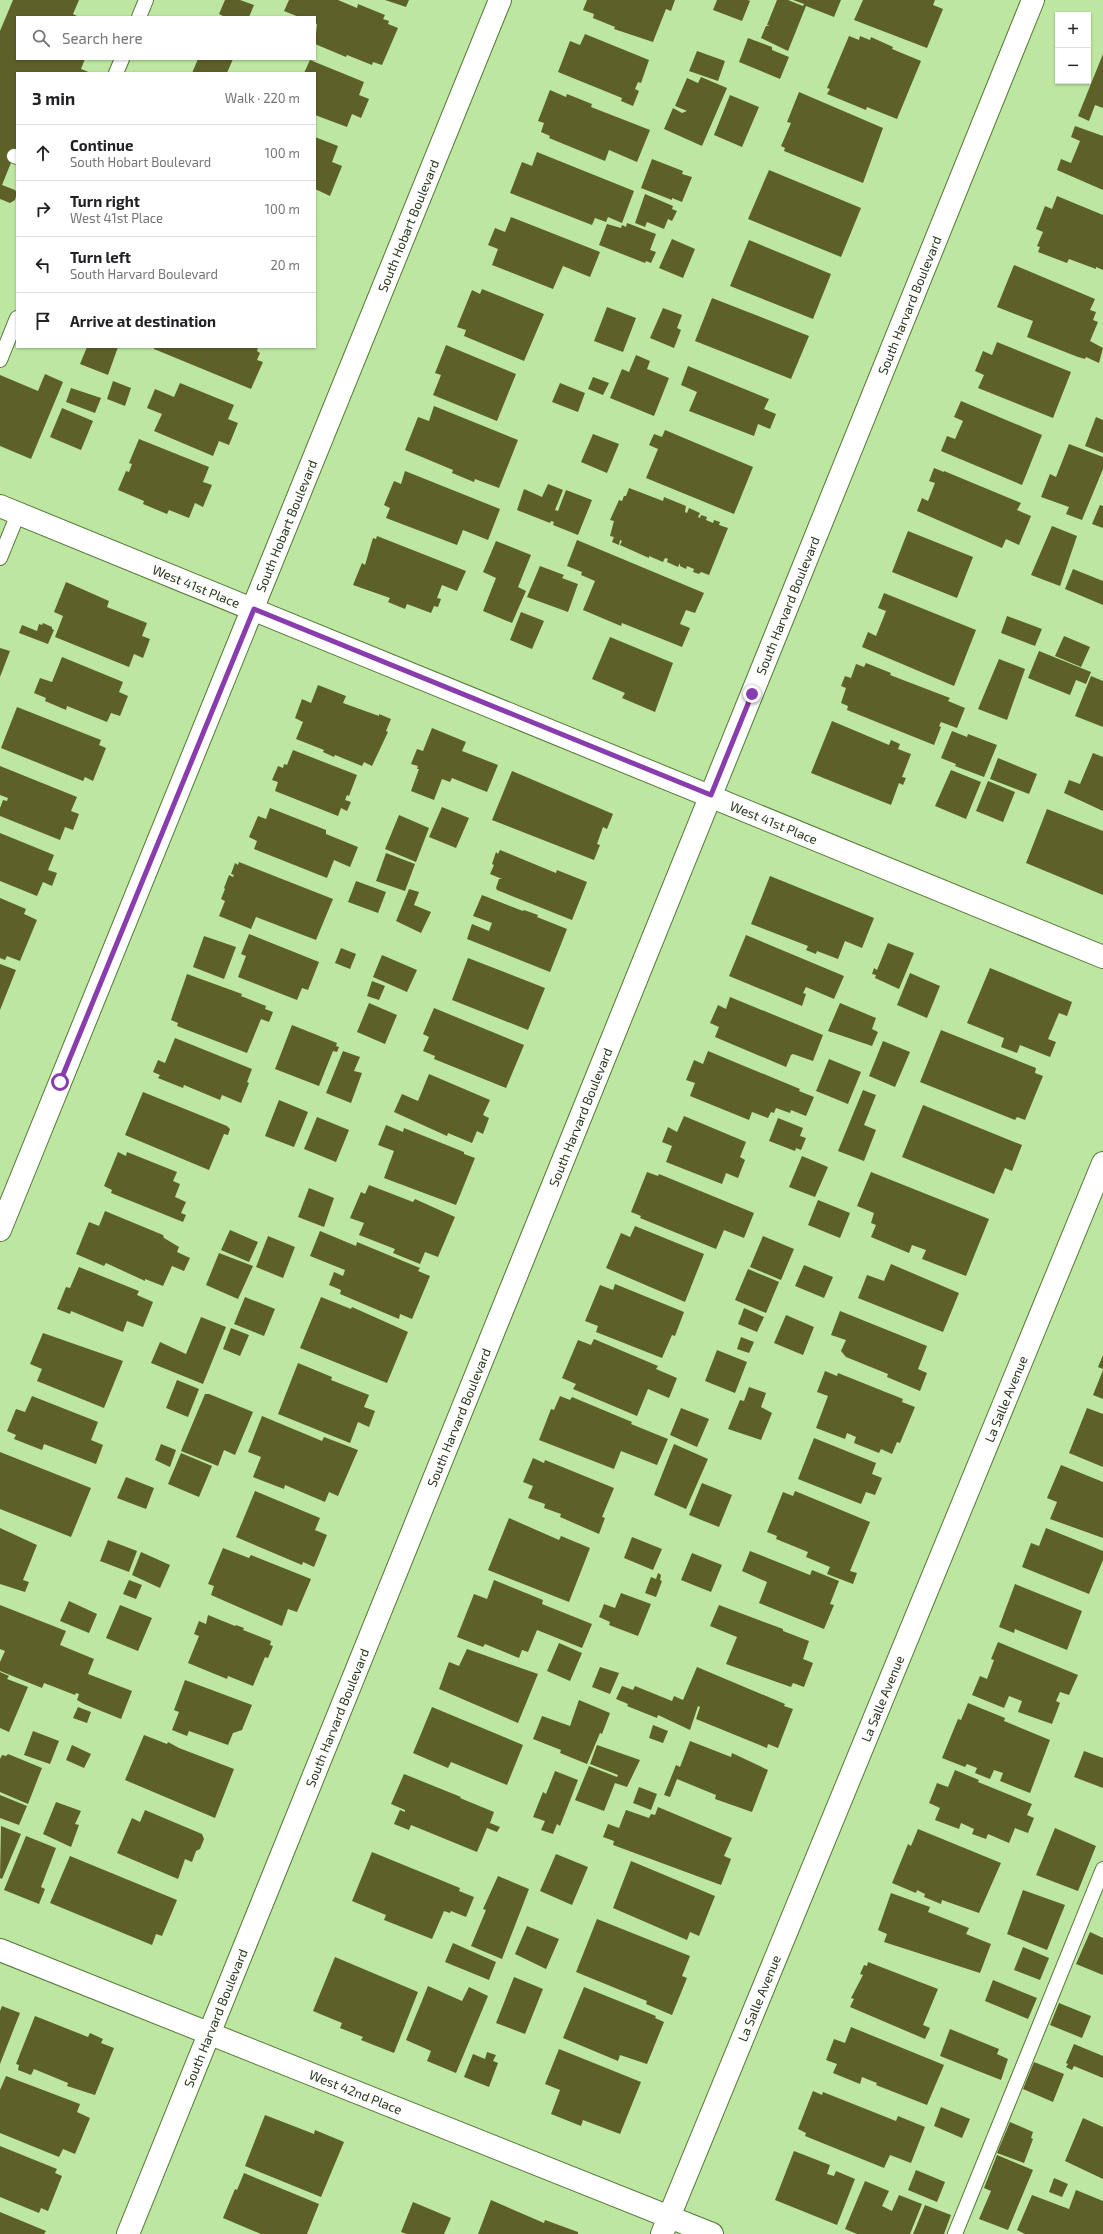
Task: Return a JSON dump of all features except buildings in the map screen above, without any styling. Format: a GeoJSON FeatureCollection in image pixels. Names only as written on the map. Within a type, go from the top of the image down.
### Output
{"type":"FeatureCollection","features":[{"type":"Feature","properties":{"kind":"street","name":"South Hobart Boulevard"},"geometry":{"type":"LineString","coordinates":[[0,1230],[254,609],[500,0]]}},
{"type":"Feature","properties":{"kind":"street","name":"South Harvard Boulevard"},"geometry":{"type":"LineString","coordinates":[[128,2234],[1033,0]]}},
{"type":"Feature","properties":{"kind":"street","name":"West 41st Place"},"geometry":{"type":"LineString","coordinates":[[9,510],[711,795],[1103,957]]}},
{"type":"Feature","properties":{"kind":"street","name":"La Salle Avenue"},"geometry":{"type":"LineString","coordinates":[[666,2225],[1103,1163]]}},
{"type":"Feature","properties":{"kind":"street","name":"West 42nd Place"},"geometry":{"type":"LineString","coordinates":[[0,1950],[210,2034],[666,2225],[712,2234]]}},
{"type":"Feature","properties":{"kind":"lane"},"geometry":{"type":"LineString","coordinates":[[139,16],[146,0]]}},
{"type":"Feature","properties":{"kind":"lane"},"geometry":{"type":"LineString","coordinates":[[116,72],[122,60]]}},
{"type":"Feature","properties":{"kind":"lane"},"geometry":{"type":"LineString","coordinates":[[0,360],[16,320]]}},
{"type":"Feature","properties":{"kind":"lane"},"geometry":{"type":"LineString","coordinates":[[0,558],[9,510]]}},
{"type":"Feature","properties":{"kind":"lane"},"geometry":{"type":"LineString","coordinates":[[955,2234],[1103,1869]]}},
{"type":"Feature","properties":{"kind":"route"},"geometry":{"type":"LineString","coordinates":[[60,1082],[254,609],[711,795],[752,694]]}}]}
